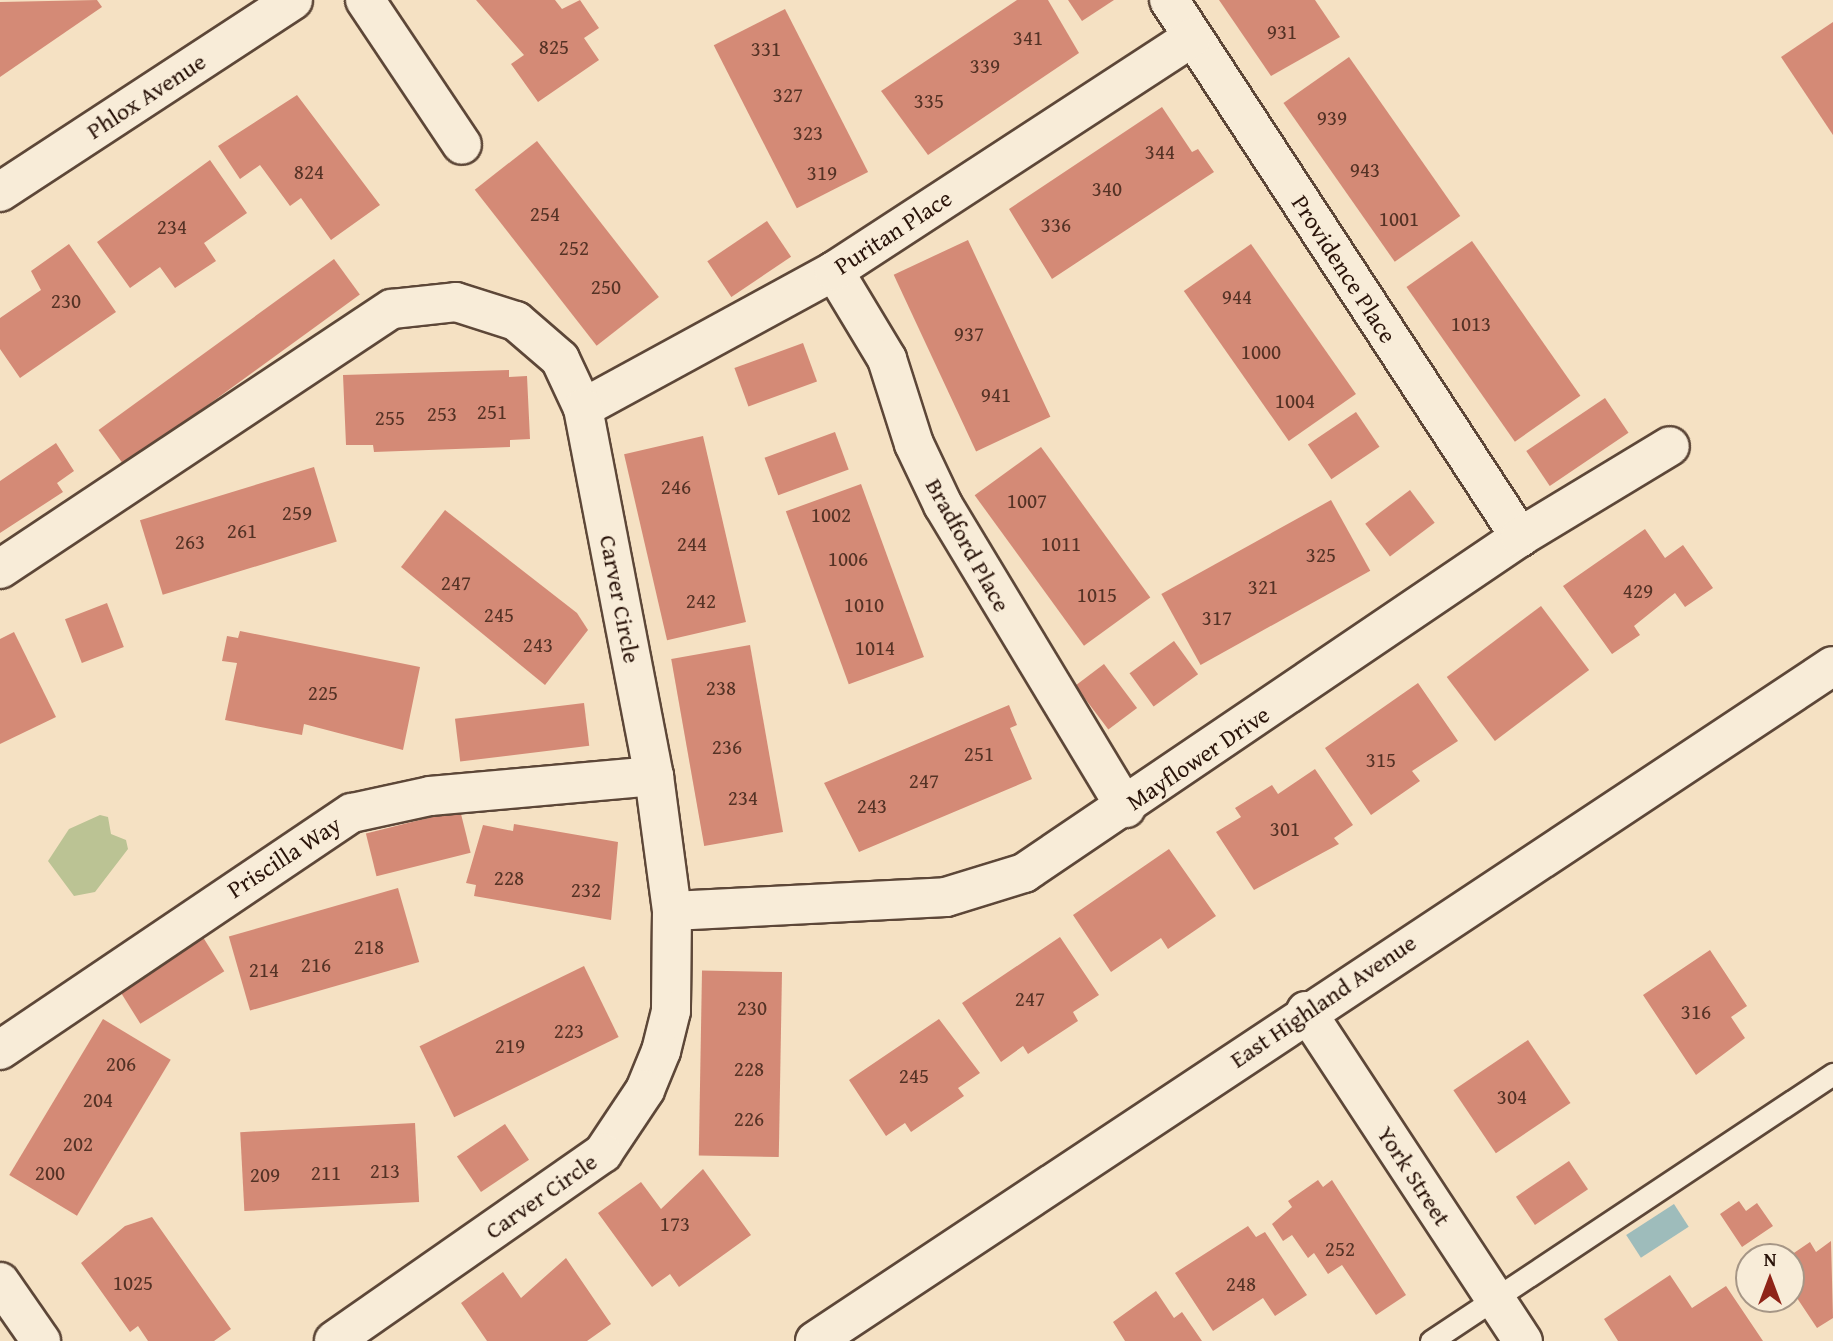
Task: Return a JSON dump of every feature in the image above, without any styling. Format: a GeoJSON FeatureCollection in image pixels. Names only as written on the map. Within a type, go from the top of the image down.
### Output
{"type":"FeatureCollection","features":[{"type":"Feature","properties":{"kind":"street","name":"Phlox Avenue"},"geometry":{"type":"LineString","coordinates":[[0,192],[293,0]]}},
{"type":"Feature","properties":{"kind":"street"},"geometry":{"type":"LineString","coordinates":[[365,0],[462,145]]}},
{"type":"Feature","properties":{"kind":"street","name":"Providence Place"},"geometry":{"type":"LineString","coordinates":[[1169,0],[1520,537]]}},
{"type":"Feature","properties":{"kind":"street","name":"Puritan Place"},"geometry":{"type":"LineString","coordinates":[[583,408],[834,271],[1192,38]]}},
{"type":"Feature","properties":{"kind":"street","name":"Bradford Place"},"geometry":{"type":"LineString","coordinates":[[834,271],[887,359],[914,444],[943,505],[1126,807]]}},
{"type":"Feature","properties":{"kind":"street","name":"Carver Circle"},"geometry":{"type":"LineString","coordinates":[[0,569],[392,309],[456,302],[516,320],[560,359],[583,408],[654,776],[672,911],[671,1011],[661,1051],[645,1090],[603,1153],[334,1341]]}},
{"type":"Feature","properties":{"kind":"street","name":"Mayflower Drive"},"geometry":{"type":"LineString","coordinates":[[672,911],[968,893],[1024,873],[1126,807],[1520,537],[1670,446]]}},
{"type":"Feature","properties":{"kind":"street","name":"East Highland Avenue"},"geometry":{"type":"LineString","coordinates":[[815,1341],[1307,1011],[1833,666]]}},
{"type":"Feature","properties":{"kind":"street","name":"Priscilla Way"},"geometry":{"type":"LineString","coordinates":[[0,1049],[352,813],[429,796],[654,776]]}},
{"type":"Feature","properties":{"kind":"street","name":"York Street"},"geometry":{"type":"LineString","coordinates":[[1307,1011],[1523,1341]]}},
{"type":"Feature","properties":{"kind":"street"},"geometry":{"type":"LineString","coordinates":[[0,1282],[41,1341]]}},
{"type":"Feature","properties":{"kind":"lane"},"geometry":{"type":"LineString","coordinates":[[1431,1341],[1833,1074]]}},
{"type":"Feature","properties":{"kind":"green space"},"geometry":{"type":"Polygon","coordinates":[[[100,815],[108,817],[111,834],[126,840],[128,849],[95,892],[74,896],[48,861],[69,829],[100,815]]]}},
{"type":"Feature","properties":{"kind":"water"},"geometry":{"type":"Polygon","coordinates":[[[1674,1204],[1689,1227],[1641,1258],[1626,1235],[1674,1204]]]}},
{"type":"Feature","properties":{"kind":"building"},"geometry":{"type":"Polygon","coordinates":[[[97,0],[102,7],[0,77],[0,2],[97,0]]]}},
{"type":"Feature","properties":{"kind":"building"},"geometry":{"type":"Polygon","coordinates":[[[476,0],[555,0],[562,9],[580,0],[599,28],[584,38],[599,60],[538,102],[511,64],[524,55],[476,0]]]}},
{"type":"Feature","properties":{"kind":"building"},"geometry":{"type":"Polygon","coordinates":[[[1017,0],[1048,0],[1079,53],[928,155],[881,91],[1017,0]]]}},
{"type":"Feature","properties":{"kind":"building"},"geometry":{"type":"Polygon","coordinates":[[[1068,0],[1114,0],[1082,21],[1068,0]]]}},
{"type":"Feature","properties":{"kind":"building"},"geometry":{"type":"Polygon","coordinates":[[[1219,0],[1315,0],[1340,37],[1271,76],[1219,0]]]}},
{"type":"Feature","properties":{"kind":"building"},"geometry":{"type":"Polygon","coordinates":[[[785,9],[868,172],[797,208],[714,45],[785,9]]]}},
{"type":"Feature","properties":{"kind":"building"},"geometry":{"type":"Polygon","coordinates":[[[1833,22],[1833,135],[1781,57],[1833,22]]]}},
{"type":"Feature","properties":{"kind":"building"},"geometry":{"type":"Polygon","coordinates":[[[1349,57],[1460,216],[1395,262],[1283,103],[1349,57]]]}},
{"type":"Feature","properties":{"kind":"building"},"geometry":{"type":"Polygon","coordinates":[[[297,95],[380,205],[331,240],[301,198],[290,206],[260,165],[240,179],[218,146],[297,95]]]}},
{"type":"Feature","properties":{"kind":"building"},"geometry":{"type":"Polygon","coordinates":[[[1162,107],[1192,152],[1198,149],[1214,172],[1052,279],[1009,209],[1162,107]]]}},
{"type":"Feature","properties":{"kind":"building"},"geometry":{"type":"Polygon","coordinates":[[[537,141],[659,297],[597,346],[475,190],[537,141]]]}},
{"type":"Feature","properties":{"kind":"building"},"geometry":{"type":"Polygon","coordinates":[[[210,160],[247,213],[204,243],[216,261],[175,288],[160,267],[130,288],[97,242],[210,160]]]}},
{"type":"Feature","properties":{"kind":"building"},"geometry":{"type":"Polygon","coordinates":[[[767,221],[791,257],[731,297],[707,261],[767,221]]]}},
{"type":"Feature","properties":{"kind":"building"},"geometry":{"type":"Polygon","coordinates":[[[968,240],[1050,417],[976,451],[894,275],[968,240]]]}},
{"type":"Feature","properties":{"kind":"building"},"geometry":{"type":"Polygon","coordinates":[[[1472,241],[1580,396],[1515,442],[1406,287],[1472,241]]]}},
{"type":"Feature","properties":{"kind":"building"},"geometry":{"type":"Polygon","coordinates":[[[69,244],[116,312],[20,378],[0,349],[0,318],[41,290],[31,271],[69,244]]]}},
{"type":"Feature","properties":{"kind":"building"},"geometry":{"type":"Polygon","coordinates":[[[1251,244],[1356,394],[1289,441],[1184,291],[1251,244]]]}},
{"type":"Feature","properties":{"kind":"building"},"geometry":{"type":"Polygon","coordinates":[[[334,259],[360,295],[124,466],[99,430],[334,259]]]}},
{"type":"Feature","properties":{"kind":"building"},"geometry":{"type":"Polygon","coordinates":[[[803,343],[817,382],[748,406],[734,368],[803,343]]]}},
{"type":"Feature","properties":{"kind":"building"},"geometry":{"type":"Polygon","coordinates":[[[509,370],[509,377],[527,376],[530,439],[510,440],[510,447],[374,452],[373,445],[346,445],[343,375],[509,370]]]}},
{"type":"Feature","properties":{"kind":"building"},"geometry":{"type":"Polygon","coordinates":[[[1605,398],[1628,433],[1550,486],[1526,451],[1605,398]]]}},
{"type":"Feature","properties":{"kind":"building"},"geometry":{"type":"Polygon","coordinates":[[[1356,412],[1379,447],[1331,479],[1308,444],[1356,412]]]}},
{"type":"Feature","properties":{"kind":"building"},"geometry":{"type":"Polygon","coordinates":[[[835,432],[849,470],[778,495],[765,458],[835,432]]]}},
{"type":"Feature","properties":{"kind":"building"},"geometry":{"type":"Polygon","coordinates":[[[703,436],[746,622],[667,640],[624,454],[703,436]]]}},
{"type":"Feature","properties":{"kind":"building"},"geometry":{"type":"Polygon","coordinates":[[[56,443],[74,471],[57,483],[63,492],[0,533],[0,481],[56,443]]]}},
{"type":"Feature","properties":{"kind":"building"},"geometry":{"type":"Polygon","coordinates":[[[1041,447],[1150,597],[1084,646],[975,495],[1041,447]]]}},
{"type":"Feature","properties":{"kind":"building"},"geometry":{"type":"Polygon","coordinates":[[[314,467],[337,542],[163,595],[140,520],[314,467]]]}},
{"type":"Feature","properties":{"kind":"building"},"geometry":{"type":"Polygon","coordinates":[[[861,484],[924,657],[849,684],[786,511],[861,484]]]}},
{"type":"Feature","properties":{"kind":"building"},"geometry":{"type":"Polygon","coordinates":[[[1410,490],[1435,523],[1390,556],[1365,524],[1410,490]]]}},
{"type":"Feature","properties":{"kind":"building"},"geometry":{"type":"Polygon","coordinates":[[[1331,500],[1370,571],[1201,665],[1161,594],[1331,500]]]}},
{"type":"Feature","properties":{"kind":"building"},"geometry":{"type":"Polygon","coordinates":[[[445,510],[577,613],[588,630],[545,685],[401,567],[445,510]]]}},
{"type":"Feature","properties":{"kind":"building"},"geometry":{"type":"Polygon","coordinates":[[[1645,529],[1665,558],[1683,545],[1713,588],[1685,607],[1675,593],[1634,626],[1640,635],[1612,654],[1563,586],[1645,529]]]}},
{"type":"Feature","properties":{"kind":"building"},"geometry":{"type":"Polygon","coordinates":[[[107,603],[124,647],[82,663],[65,619],[107,603]]]}},
{"type":"Feature","properties":{"kind":"building"},"geometry":{"type":"Polygon","coordinates":[[[1541,606],[1589,670],[1495,741],[1447,677],[1541,606]]]}},
{"type":"Feature","properties":{"kind":"building"},"geometry":{"type":"Polygon","coordinates":[[[240,631],[420,667],[403,750],[304,724],[302,735],[225,720],[237,663],[222,661],[227,636],[238,638],[240,631]]]}},
{"type":"Feature","properties":{"kind":"building"},"geometry":{"type":"Polygon","coordinates":[[[14,632],[56,717],[0,744],[0,639],[14,632]]]}},
{"type":"Feature","properties":{"kind":"building"},"geometry":{"type":"Polygon","coordinates":[[[1174,641],[1198,674],[1154,706],[1130,673],[1174,641]]]}},
{"type":"Feature","properties":{"kind":"building"},"geometry":{"type":"Polygon","coordinates":[[[750,645],[783,832],[704,846],[671,659],[750,645]]]}},
{"type":"Feature","properties":{"kind":"building"},"geometry":{"type":"Polygon","coordinates":[[[1104,664],[1137,708],[1108,730],[1075,686],[1104,664]]]}},
{"type":"Feature","properties":{"kind":"building"},"geometry":{"type":"Polygon","coordinates":[[[1418,683],[1458,741],[1412,771],[1420,781],[1371,815],[1325,748],[1418,683]]]}},
{"type":"Feature","properties":{"kind":"building"},"geometry":{"type":"Polygon","coordinates":[[[584,703],[589,746],[460,762],[455,719],[584,703]]]}},
{"type":"Feature","properties":{"kind":"building"},"geometry":{"type":"Polygon","coordinates":[[[1009,705],[1017,725],[1010,728],[1032,779],[859,852],[824,783],[1009,705]]]}},
{"type":"Feature","properties":{"kind":"building"},"geometry":{"type":"Polygon","coordinates":[[[1315,769],[1353,825],[1334,838],[1339,844],[1254,890],[1216,832],[1241,817],[1235,808],[1272,785],[1278,794],[1315,769]]]}},
{"type":"Feature","properties":{"kind":"building"},"geometry":{"type":"Polygon","coordinates":[[[460,810],[471,853],[377,876],[366,833],[460,810]]]}},
{"type":"Feature","properties":{"kind":"building"},"geometry":{"type":"Polygon","coordinates":[[[514,824],[618,842],[611,920],[474,896],[476,885],[466,883],[483,825],[513,831],[514,824]]]}},
{"type":"Feature","properties":{"kind":"building"},"geometry":{"type":"Polygon","coordinates":[[[1169,849],[1216,916],[1168,949],[1161,938],[1111,972],[1073,915],[1169,849]]]}},
{"type":"Feature","properties":{"kind":"building"},"geometry":{"type":"Polygon","coordinates":[[[398,888],[419,962],[250,1011],[229,937],[398,888]]]}},
{"type":"Feature","properties":{"kind":"building"},"geometry":{"type":"Polygon","coordinates":[[[201,934],[224,971],[140,1024],[117,986],[201,934]]]}},
{"type":"Feature","properties":{"kind":"building"},"geometry":{"type":"Polygon","coordinates":[[[1060,937],[1099,995],[1073,1012],[1078,1021],[1028,1054],[1023,1046],[1001,1062],[962,1003],[1060,937]]]}},
{"type":"Feature","properties":{"kind":"building"},"geometry":{"type":"Polygon","coordinates":[[[1710,950],[1747,1006],[1731,1017],[1745,1038],[1696,1075],[1643,995],[1710,950]]]}},
{"type":"Feature","properties":{"kind":"building"},"geometry":{"type":"Polygon","coordinates":[[[584,966],[619,1037],[454,1117],[420,1046],[584,966]]]}},
{"type":"Feature","properties":{"kind":"building"},"geometry":{"type":"Polygon","coordinates":[[[702,971],[782,972],[779,1157],[699,1156],[702,971]]]}},
{"type":"Feature","properties":{"kind":"building"},"geometry":{"type":"Polygon","coordinates":[[[103,1019],[171,1060],[77,1216],[9,1175],[103,1019]]]}},
{"type":"Feature","properties":{"kind":"building"},"geometry":{"type":"Polygon","coordinates":[[[939,1019],[980,1073],[958,1088],[964,1096],[911,1132],[905,1123],[886,1136],[849,1080],[939,1019]]]}},
{"type":"Feature","properties":{"kind":"building"},"geometry":{"type":"Polygon","coordinates":[[[1528,1040],[1570,1103],[1496,1153],[1453,1090],[1528,1040]]]}},
{"type":"Feature","properties":{"kind":"building"},"geometry":{"type":"Polygon","coordinates":[[[415,1123],[419,1202],[244,1211],[240,1132],[415,1123]]]}},
{"type":"Feature","properties":{"kind":"building"},"geometry":{"type":"Polygon","coordinates":[[[505,1124],[529,1160],[481,1192],[457,1156],[505,1124]]]}},
{"type":"Feature","properties":{"kind":"building"},"geometry":{"type":"Polygon","coordinates":[[[1569,1161],[1588,1189],[1535,1225],[1516,1197],[1569,1161]]]}},
{"type":"Feature","properties":{"kind":"building"},"geometry":{"type":"Polygon","coordinates":[[[703,1169],[751,1235],[679,1287],[670,1274],[652,1287],[598,1213],[641,1182],[661,1209],[703,1169]]]}},
{"type":"Feature","properties":{"kind":"building"},"geometry":{"type":"Polygon","coordinates":[[[1318,1180],[1323,1187],[1332,1180],[1406,1295],[1376,1315],[1342,1265],[1328,1274],[1314,1253],[1308,1258],[1292,1235],[1283,1241],[1272,1224],[1292,1207],[1288,1201],[1318,1180]]]}},
{"type":"Feature","properties":{"kind":"building"},"geometry":{"type":"Polygon","coordinates":[[[1739,1201],[1746,1211],[1757,1203],[1773,1226],[1748,1243],[1739,1243],[1720,1214],[1739,1201]]]}},
{"type":"Feature","properties":{"kind":"building"},"geometry":{"type":"Polygon","coordinates":[[[152,1217],[231,1329],[214,1341],[148,1341],[138,1326],[130,1332],[81,1263],[125,1226],[152,1217]]]}},
{"type":"Feature","properties":{"kind":"building"},"geometry":{"type":"Polygon","coordinates":[[[1248,1226],[1256,1237],[1265,1232],[1307,1295],[1275,1316],[1263,1298],[1213,1331],[1175,1273],[1248,1226]]]}},
{"type":"Feature","properties":{"kind":"building"},"geometry":{"type":"Polygon","coordinates":[[[1831,1241],[1833,1318],[1817,1328],[1805,1310],[1805,1245],[1810,1242],[1816,1252],[1831,1241]]]}},
{"type":"Feature","properties":{"kind":"building"},"geometry":{"type":"Polygon","coordinates":[[[566,1258],[611,1324],[587,1341],[487,1341],[461,1303],[503,1272],[521,1298],[566,1258]]]}},
{"type":"Feature","properties":{"kind":"building"},"geometry":{"type":"Polygon","coordinates":[[[1670,1275],[1692,1308],[1726,1286],[1735,1299],[1735,1313],[1744,1313],[1763,1341],[1618,1341],[1604,1319],[1670,1275]]]}},
{"type":"Feature","properties":{"kind":"building"},"geometry":{"type":"Polygon","coordinates":[[[1156,1291],[1174,1318],[1182,1312],[1202,1341],[1125,1341],[1113,1322],[1156,1291]]]}}]}
